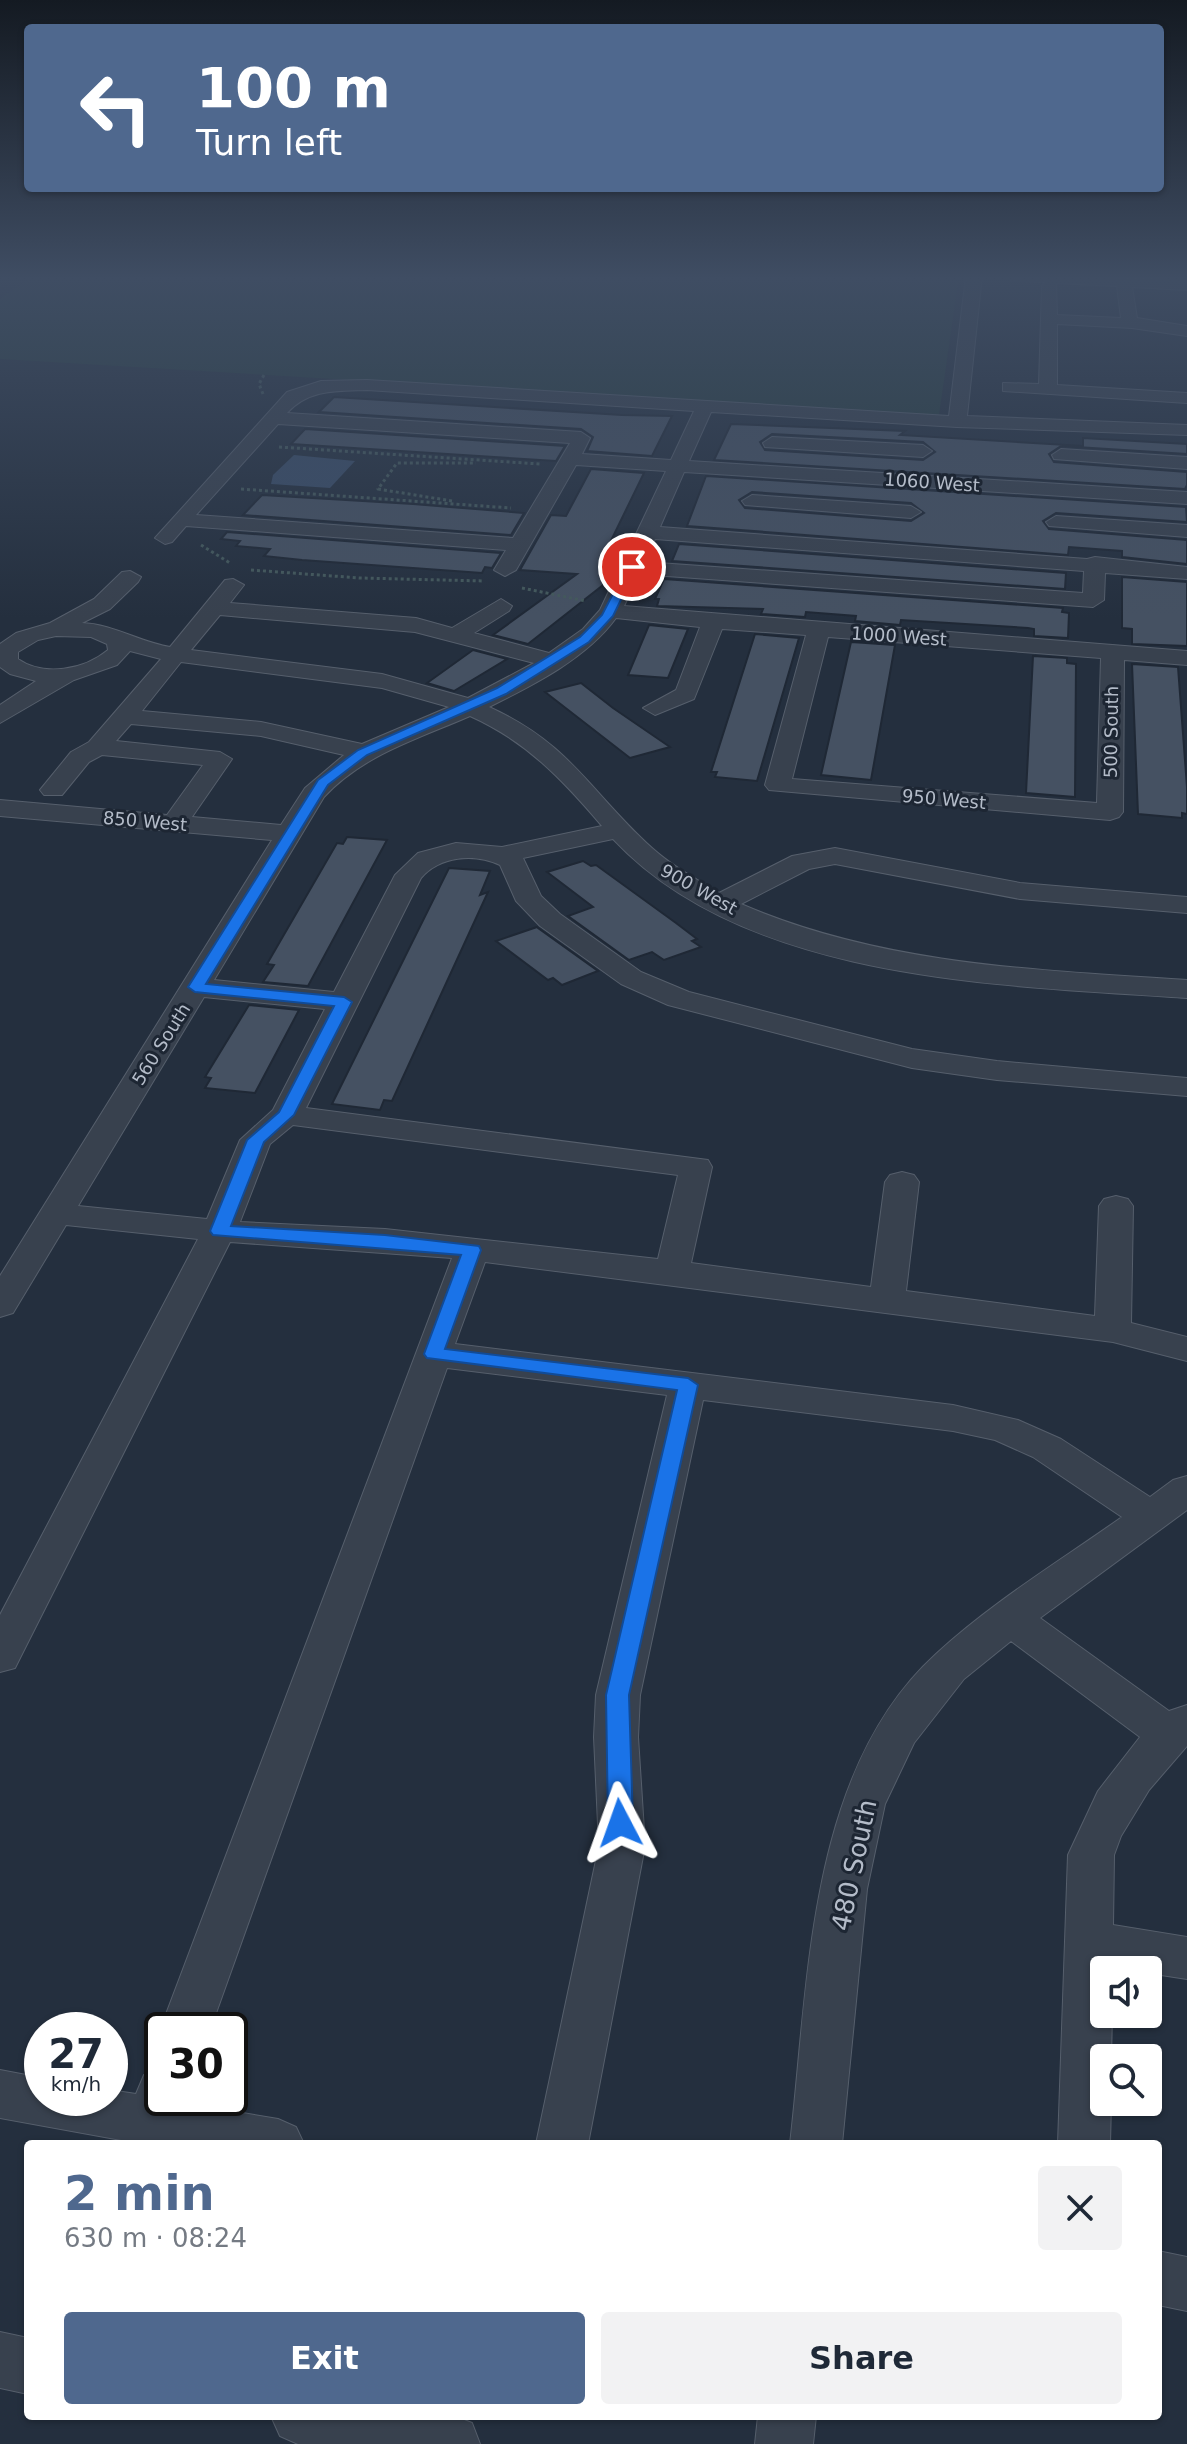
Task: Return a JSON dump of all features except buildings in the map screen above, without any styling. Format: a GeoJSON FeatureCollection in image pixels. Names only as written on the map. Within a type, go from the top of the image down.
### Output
{"type":"FeatureCollection","features":[{"type":"Feature","properties":{"kind":"street"},"geometry":{"type":"LineString","coordinates":[[165,538],[273,418],[297,394],[308,390]]}},
{"type":"Feature","properties":{"kind":"street"},"geometry":{"type":"LineString","coordinates":[[448,390],[957,422],[1187,430]]}},
{"type":"Feature","properties":{"kind":"street"},"geometry":{"type":"LineString","coordinates":[[957,422],[961,390]]}},
{"type":"Feature","properties":{"kind":"street"},"geometry":{"type":"LineString","coordinates":[[1049,390],[1187,398]]}},
{"type":"Feature","properties":{"kind":"street","name":"560 South"},"geometry":{"type":"LineString","coordinates":[[0,1305],[323,783],[365,752],[469,707],[553,661],[591,634],[601,606],[632,567],[705,406]]}},
{"type":"Feature","properties":{"kind":"street"},"geometry":{"type":"LineString","coordinates":[[458,634],[505,587],[519,545],[596,413]]}},
{"type":"Feature","properties":{"kind":"street"},"geometry":{"type":"LineString","coordinates":[[273,418],[581,438]]}},
{"type":"Feature","properties":{"kind":"street"},"geometry":{"type":"LineString","coordinates":[[738,539],[775,435],[924,444],[906,550]]}},
{"type":"Feature","properties":{"kind":"street"},"geometry":{"type":"LineString","coordinates":[[1055,544],[1062,448],[1187,463]]}},
{"type":"Feature","properties":{"kind":"street","name":"1060 West"},"geometry":{"type":"LineString","coordinates":[[567,462],[678,466],[1187,498]]}},
{"type":"Feature","properties":{"kind":"street"},"geometry":{"type":"LineString","coordinates":[[752,501],[911,512]]}},
{"type":"Feature","properties":{"kind":"street"},"geometry":{"type":"LineString","coordinates":[[181,520],[519,545]]}},
{"type":"Feature","properties":{"kind":"street"},"geometry":{"type":"LineString","coordinates":[[1056,522],[1187,531]]}},
{"type":"Feature","properties":{"kind":"street"},"geometry":{"type":"LineString","coordinates":[[648,532],[1095,563],[1187,573]]}},
{"type":"Feature","properties":{"kind":"street"},"geometry":{"type":"LineString","coordinates":[[1093,626],[1095,563]]}},
{"type":"Feature","properties":{"kind":"street"},"geometry":{"type":"LineString","coordinates":[[632,567],[1093,600]]}},
{"type":"Feature","properties":{"kind":"street"},"geometry":{"type":"LineString","coordinates":[[1,714],[14,688],[6,662],[7,650],[37,633],[77,618],[111,598],[130,577]]}},
{"type":"Feature","properties":{"kind":"street"},"geometry":{"type":"LineString","coordinates":[[53,790],[80,757],[98,747],[233,585]]}},
{"type":"Feature","properties":{"kind":"street"},"geometry":{"type":"LineString","coordinates":[[96,667],[114,658],[120,646],[106,618],[111,598]]}},
{"type":"Feature","properties":{"kind":"street","name":"1000 West"},"geometry":{"type":"LineString","coordinates":[[601,606],[713,622],[1187,658]]}},
{"type":"Feature","properties":{"kind":"street"},"geometry":{"type":"LineString","coordinates":[[214,608],[384,621],[458,634],[553,661]]}},
{"type":"Feature","properties":{"kind":"street"},"geometry":{"type":"LineString","coordinates":[[655,708],[686,694],[713,622]]}},
{"type":"Feature","properties":{"kind":"street","name":"900 West"},"geometry":{"type":"LineString","coordinates":[[37,633],[83,629],[172,659]]}},
{"type":"Feature","properties":{"kind":"street","name":"950 West"},"geometry":{"type":"LineString","coordinates":[[819,630],[778,785],[1110,812]]}},
{"type":"Feature","properties":{"kind":"street"},"geometry":{"type":"LineString","coordinates":[[0,637],[37,633]]}},
{"type":"Feature","properties":{"kind":"street","name":"500 South"},"geometry":{"type":"LineString","coordinates":[[1110,812],[1113,652]]}},
{"type":"Feature","properties":{"kind":"street","name":"900 West"},"geometry":{"type":"LineString","coordinates":[[71,673],[96,667],[172,659],[354,675],[434,693],[510,726],[542,747],[659,868],[721,903],[806,937],[889,959],[978,973],[1187,989]]}},
{"type":"Feature","properties":{"kind":"street"},"geometry":{"type":"LineString","coordinates":[[6,662],[43,674],[71,673]]}},
{"type":"Feature","properties":{"kind":"street"},"geometry":{"type":"LineString","coordinates":[[1,714],[33,692],[71,673]]}},
{"type":"Feature","properties":{"kind":"street"},"geometry":{"type":"LineString","coordinates":[[124,716],[261,729],[352,746],[365,752]]}},
{"type":"Feature","properties":{"kind":"street"},"geometry":{"type":"LineString","coordinates":[[98,747],[220,759],[175,823]]}},
{"type":"Feature","properties":{"kind":"street","name":"850 West"},"geometry":{"type":"LineString","coordinates":[[0,808],[290,834]]}},
{"type":"Feature","properties":{"kind":"street"},"geometry":{"type":"LineString","coordinates":[[0,1656],[219,1231],[256,1140],[286,1115],[418,864],[448,853],[481,851],[502,855],[619,830]]}},
{"type":"Feature","properties":{"kind":"street"},"geometry":{"type":"LineString","coordinates":[[502,855],[515,864],[523,891],[536,908],[631,978],[682,999],[875,1051],[935,1063],[1187,1087]]}},
{"type":"Feature","properties":{"kind":"street"},"geometry":{"type":"LineString","coordinates":[[721,903],[801,862],[835,856],[1020,891],[1187,905]]}},
{"type":"Feature","properties":{"kind":"street"},"geometry":{"type":"LineString","coordinates":[[195,987],[344,1002]]}},
{"type":"Feature","properties":{"kind":"street"},"geometry":{"type":"LineString","coordinates":[[286,1115],[696,1167],[672,1272]]}},
{"type":"Feature","properties":{"kind":"street"},"geometry":{"type":"LineString","coordinates":[[887,1300],[902,1182]]}},
{"type":"Feature","properties":{"kind":"street"},"geometry":{"type":"LineString","coordinates":[[1113,1330],[1116,1206]]}},
{"type":"Feature","properties":{"kind":"street"},"geometry":{"type":"LineString","coordinates":[[56,1214],[219,1231],[385,1240],[672,1272],[1113,1330],[1187,1349]]}},
{"type":"Feature","properties":{"kind":"street"},"geometry":{"type":"LineString","coordinates":[[192,2012],[472,1250]]}},
{"type":"Feature","properties":{"kind":"street"},"geometry":{"type":"LineString","coordinates":[[434,1354],[953,1418],[1005,1429],[1047,1448],[1150,1516]]}},
{"type":"Feature","properties":{"kind":"street"},"geometry":{"type":"LineString","coordinates":[[563,2140],[622,1846],[616,1737],[618,1695],[688,1385]]}},
{"type":"Feature","properties":{"kind":"street","name":"480 South"},"geometry":{"type":"LineString","coordinates":[[816,2140],[843,1889],[862,1804],[905,1721],[949,1667],[1010,1618],[1187,1490]]}},
{"type":"Feature","properties":{"kind":"street"},"geometry":{"type":"LineString","coordinates":[[1010,1618],[1179,1728],[1129,1777],[1105,1815],[1091,1855],[1084,2140]]}},
{"type":"Feature","properties":{"kind":"street"},"geometry":{"type":"LineString","coordinates":[[1087,1942],[1187,1958]]}},
{"type":"Feature","properties":{"kind":"street"},"geometry":{"type":"LineString","coordinates":[[0,2094],[144,2106]]}},
{"type":"Feature","properties":{"kind":"street"},"geometry":{"type":"LineString","coordinates":[[186,2116],[265,2140]]}},
{"type":"Feature","properties":{"kind":"street"},"geometry":{"type":"LineString","coordinates":[[1162,2279],[1187,2284]]}},
{"type":"Feature","properties":{"kind":"street"},"geometry":{"type":"LineString","coordinates":[[0,2360],[24,2365]]}},
{"type":"Feature","properties":{"kind":"street"},"geometry":{"type":"LineString","coordinates":[[322,2420],[451,2444]]}},
{"type":"Feature","properties":{"kind":"street"},"geometry":{"type":"LineString","coordinates":[[784,2444],[787,2420]]}},
{"type":"Feature","properties":{"kind":"path"},"geometry":{"type":"LineString","coordinates":[[275,447],[521,463]]}},
{"type":"Feature","properties":{"kind":"path"},"geometry":{"type":"LineString","coordinates":[[489,506],[378,489],[397,463],[567,462]]}},
{"type":"Feature","properties":{"kind":"path"},"geometry":{"type":"LineString","coordinates":[[239,489],[540,510]]}},
{"type":"Feature","properties":{"kind":"path"},"geometry":{"type":"LineString","coordinates":[[197,539],[197,543],[230,563],[256,571],[487,581]]}},
{"type":"Feature","properties":{"kind":"path"},"geometry":{"type":"LineString","coordinates":[[505,587],[601,606]]}},
{"type":"Feature","properties":{"kind":"green space"},"geometry":{"type":"Polygon","coordinates":[[[521,390],[943,390],[939,415],[521,390]]]}},
{"type":"Feature","properties":{"kind":"water"},"geometry":{"type":"Polygon","coordinates":[[[294,455],[355,461],[330,488],[271,484],[273,475],[294,455]]]}},
{"type":"Feature","properties":{"kind":"route"},"geometry":{"type":"LineString","coordinates":[[620,1823],[616,1737],[618,1695],[688,1385],[434,1354],[472,1250],[385,1240],[219,1231],[256,1140],[286,1115],[344,1002],[195,987],[314,793],[333,772],[363,753],[502,691],[553,661],[597,628],[614,605],[632,567]]}}]}
